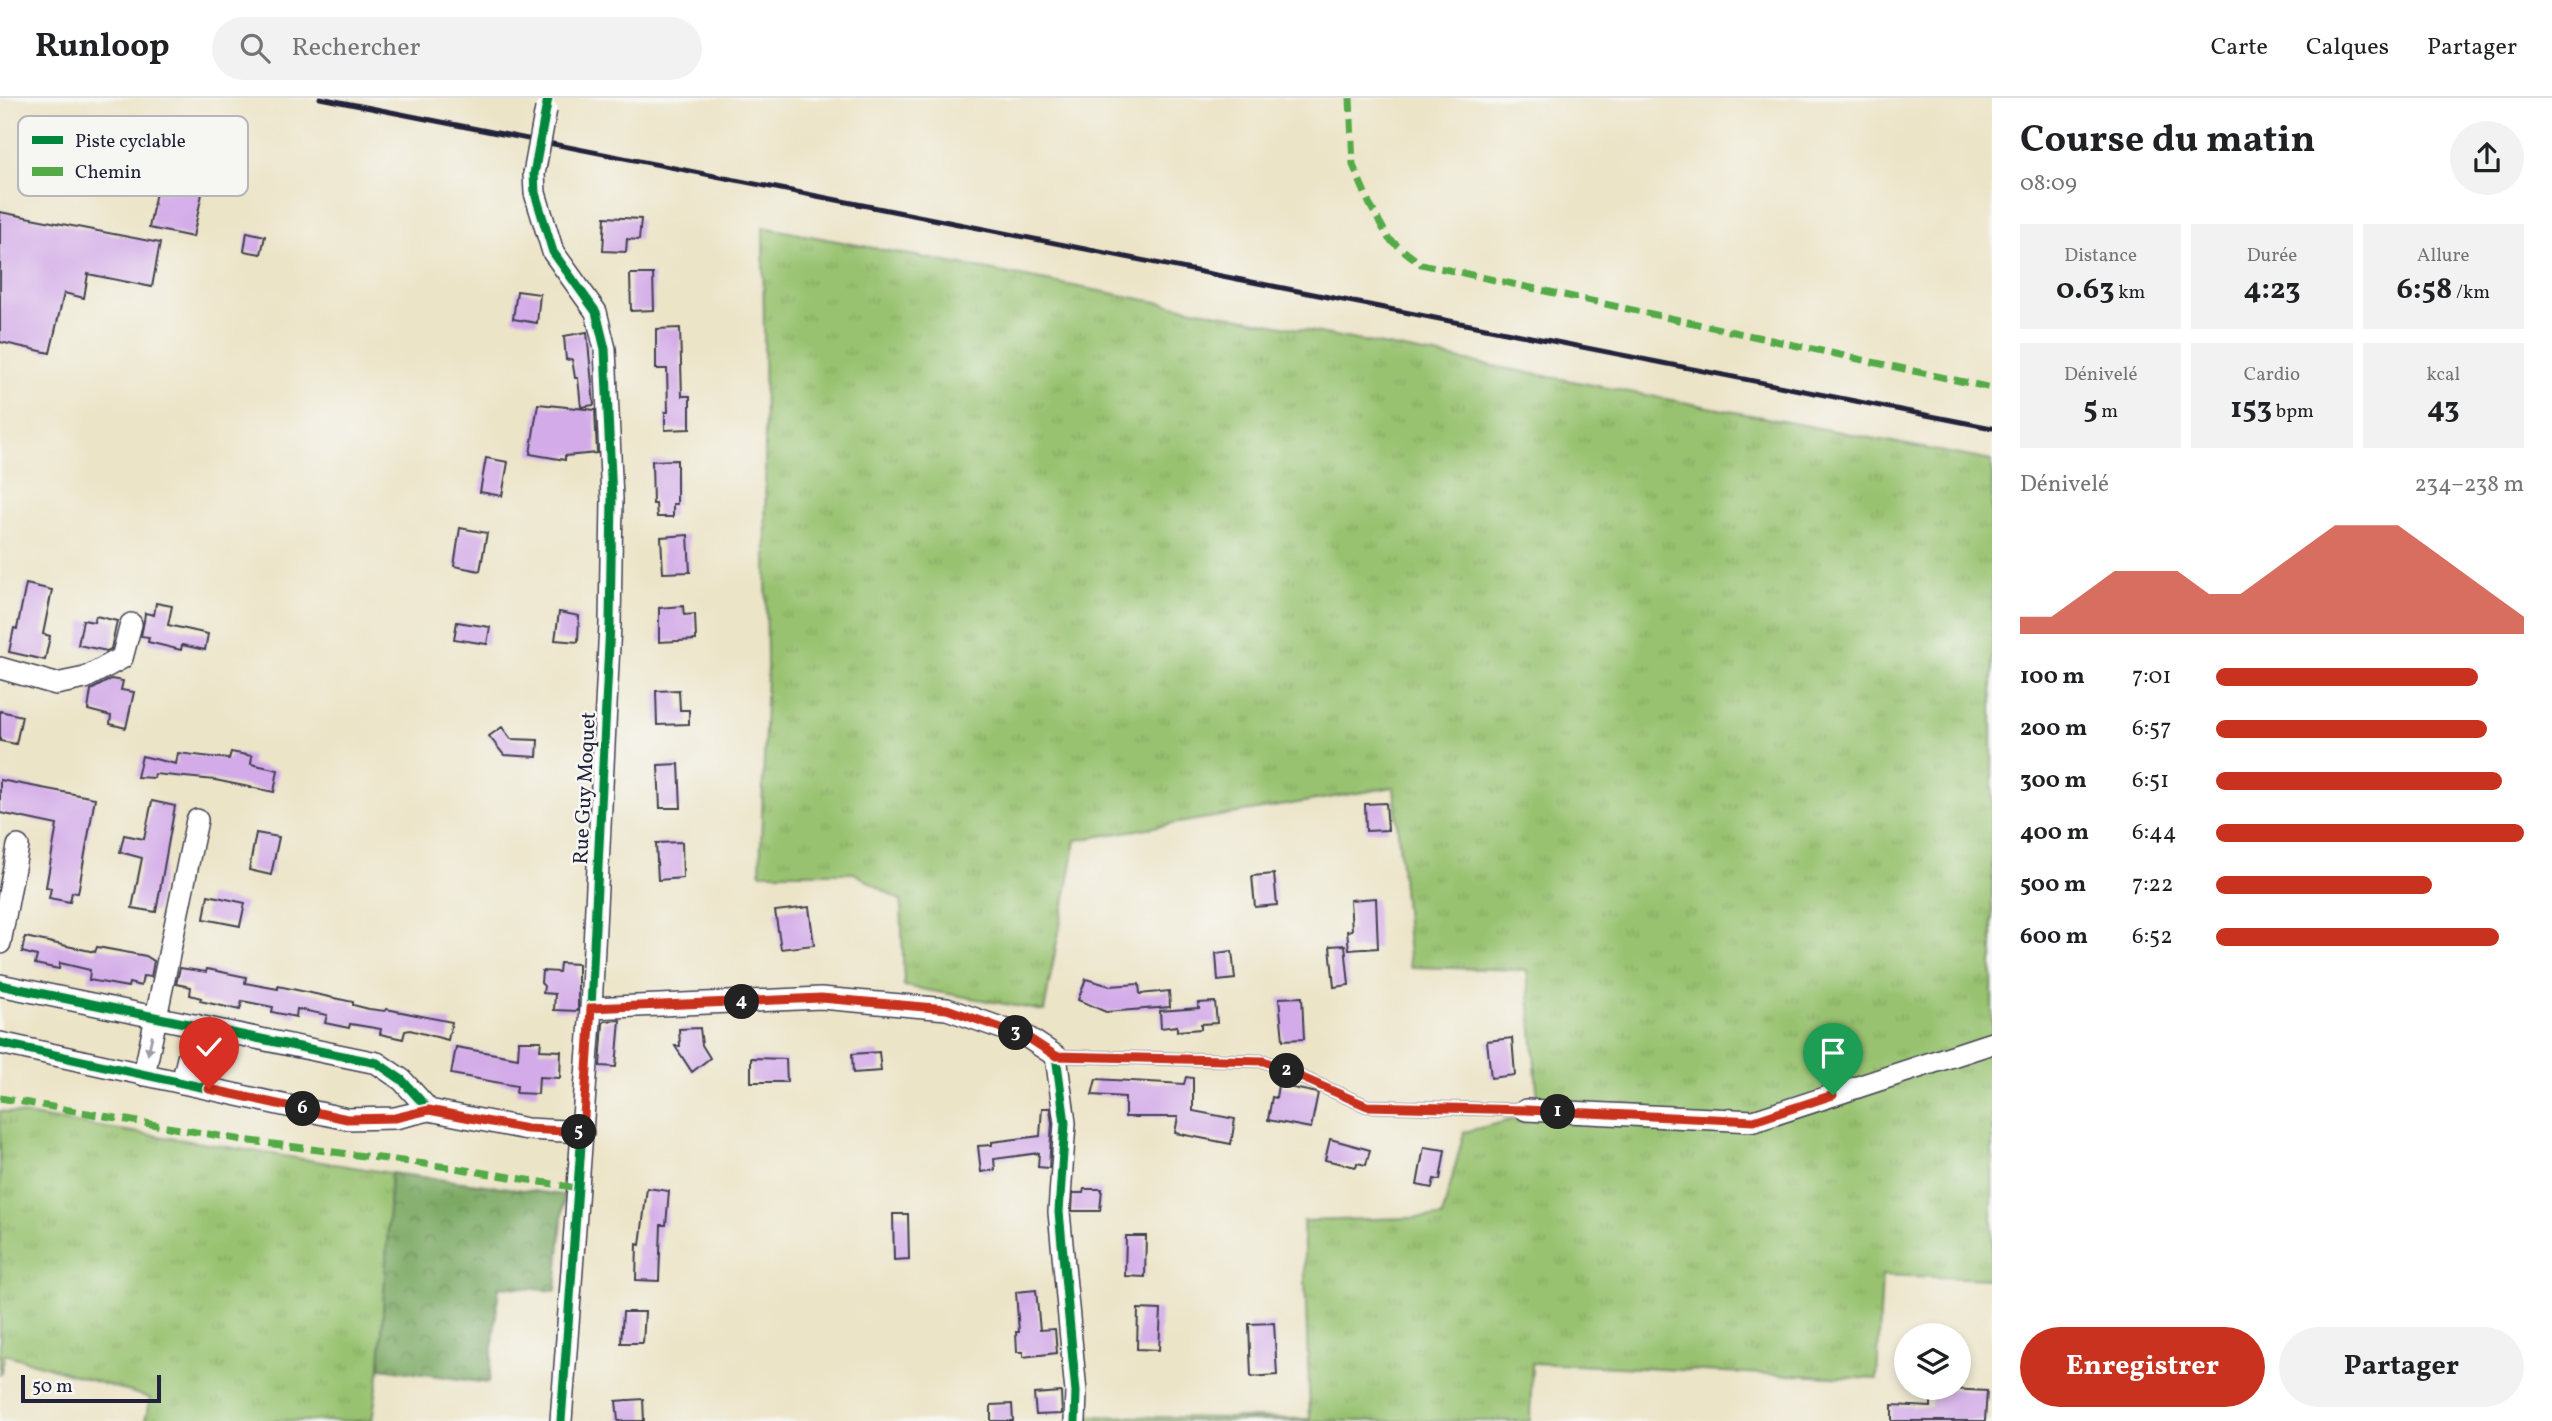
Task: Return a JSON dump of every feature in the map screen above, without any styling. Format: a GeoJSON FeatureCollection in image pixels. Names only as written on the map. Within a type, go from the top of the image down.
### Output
{"type":"FeatureCollection","features":[{"type":"Feature","properties":{"kind":"street","name":"Rue Guy Moquet"},"geometry":{"type":"LineString","coordinates":[[547,103],[534,174],[535,193],[552,252],[596,312],[605,349],[612,499],[611,610],[591,1008],[561,1421]]}},
{"type":"Feature","properties":{"kind":"street"},"geometry":{"type":"LineString","coordinates":[[0,668],[56,684],[85,678],[122,658],[131,624]]}},
{"type":"Feature","properties":{"kind":"street"},"geometry":{"type":"LineString","coordinates":[[144,1075],[197,820]]}},
{"type":"Feature","properties":{"kind":"street"},"geometry":{"type":"LineString","coordinates":[[0,943],[18,846]]}},
{"type":"Feature","properties":{"kind":"street"},"geometry":{"type":"LineString","coordinates":[[0,985],[377,1063],[402,1080],[429,1110]]}},
{"type":"Feature","properties":{"kind":"street"},"geometry":{"type":"LineString","coordinates":[[591,1008],[821,998],[947,1009],[1027,1037],[1056,1056],[1065,1123],[1059,1212],[1076,1392],[1075,1421]]}},
{"type":"Feature","properties":{"kind":"street"},"geometry":{"type":"LineString","coordinates":[[182,1083],[196,1026]]}},
{"type":"Feature","properties":{"kind":"street"},"geometry":{"type":"LineString","coordinates":[[0,1043],[347,1119],[395,1118],[429,1110],[527,1129],[583,1132]]}},
{"type":"Feature","properties":{"kind":"street"},"geometry":{"type":"LineString","coordinates":[[1526,1110],[1754,1121],[1992,1043]]}},
{"type":"Feature","properties":{"kind":"lane"},"geometry":{"type":"LineString","coordinates":[[1056,1056],[1264,1061],[1367,1106],[1526,1110]]}},
{"type":"Feature","properties":{"kind":"green space"},"geometry":{"type":"Polygon","coordinates":[[[763,227],[1992,461],[1992,1279],[1882,1275],[1877,1379],[1532,1363],[1530,1421],[1080,1421],[1080,1416],[1310,1419],[1303,1221],[1442,1217],[1464,1132],[1539,1113],[1527,970],[1410,967],[1394,787],[1076,840],[1044,1011],[904,986],[901,901],[854,873],[760,873],[767,670],[763,227]]]}},
{"type":"Feature","properties":{"kind":"green space"},"geometry":{"type":"Polygon","coordinates":[[[0,1111],[391,1173],[380,1368],[372,1421],[145,1421],[150,1398],[5,1354],[0,1375],[0,1111]]]}},
{"type":"Feature","properties":{"kind":"green space"},"geometry":{"type":"Polygon","coordinates":[[[391,1173],[564,1195],[556,1291],[499,1286],[489,1383],[380,1368],[391,1173]]]}},
{"type":"Feature","properties":{"kind":"building"},"geometry":{"type":"Polygon","coordinates":[[[155,196],[202,196],[193,237],[149,228],[155,196]]]}},
{"type":"Feature","properties":{"kind":"building"},"geometry":{"type":"Polygon","coordinates":[[[0,212],[160,243],[152,287],[88,274],[84,298],[64,293],[50,353],[0,342],[0,212]]]}},
{"type":"Feature","properties":{"kind":"building"},"geometry":{"type":"Polygon","coordinates":[[[605,217],[641,219],[639,240],[627,239],[626,252],[603,251],[605,217]]]}},
{"type":"Feature","properties":{"kind":"building"},"geometry":{"type":"Polygon","coordinates":[[[247,232],[265,236],[261,254],[244,251],[247,232]]]}},
{"type":"Feature","properties":{"kind":"building"},"geometry":{"type":"Polygon","coordinates":[[[630,274],[653,274],[654,310],[631,311],[630,274]]]}},
{"type":"Feature","properties":{"kind":"building"},"geometry":{"type":"Polygon","coordinates":[[[517,291],[540,294],[537,323],[513,319],[517,291]]]}},
{"type":"Feature","properties":{"kind":"building"},"geometry":{"type":"Polygon","coordinates":[[[680,328],[682,396],[690,396],[690,429],[665,430],[665,412],[668,412],[667,369],[656,369],[656,329],[680,328]]]}},
{"type":"Feature","properties":{"kind":"building"},"geometry":{"type":"Polygon","coordinates":[[[587,332],[594,405],[581,407],[578,378],[575,378],[572,359],[566,360],[564,336],[587,332]]]}},
{"type":"Feature","properties":{"kind":"building"},"geometry":{"type":"Polygon","coordinates":[[[538,404],[595,410],[597,453],[565,456],[565,460],[530,454],[538,404]]]}},
{"type":"Feature","properties":{"kind":"building"},"geometry":{"type":"Polygon","coordinates":[[[486,458],[508,462],[502,496],[480,492],[486,458]]]}},
{"type":"Feature","properties":{"kind":"building"},"geometry":{"type":"Polygon","coordinates":[[[677,460],[677,504],[673,504],[673,517],[657,517],[656,504],[653,504],[652,461],[677,460]]]}},
{"type":"Feature","properties":{"kind":"building"},"geometry":{"type":"Polygon","coordinates":[[[460,528],[487,533],[480,571],[454,566],[460,528]]]}},
{"type":"Feature","properties":{"kind":"building"},"geometry":{"type":"Polygon","coordinates":[[[688,535],[690,572],[663,573],[661,537],[688,535]]]}},
{"type":"Feature","properties":{"kind":"building"},"geometry":{"type":"Polygon","coordinates":[[[26,584],[52,590],[43,634],[50,636],[45,660],[9,652],[14,628],[17,629],[26,584]]]}},
{"type":"Feature","properties":{"kind":"building"},"geometry":{"type":"Polygon","coordinates":[[[156,603],[172,606],[168,625],[208,634],[205,650],[182,645],[181,650],[148,642],[149,637],[141,636],[145,613],[154,615],[156,603]]]}},
{"type":"Feature","properties":{"kind":"building"},"geometry":{"type":"Polygon","coordinates":[[[683,606],[684,615],[695,614],[696,640],[659,642],[659,608],[683,606]]]}},
{"type":"Feature","properties":{"kind":"building"},"geometry":{"type":"Polygon","coordinates":[[[559,612],[579,616],[578,642],[555,640],[559,612]]]}},
{"type":"Feature","properties":{"kind":"building"},"geometry":{"type":"Polygon","coordinates":[[[96,616],[117,621],[111,649],[107,651],[78,645],[83,620],[94,622],[96,616]]]}},
{"type":"Feature","properties":{"kind":"building"},"geometry":{"type":"Polygon","coordinates":[[[457,622],[490,627],[487,644],[454,639],[457,622]]]}},
{"type":"Feature","properties":{"kind":"building"},"geometry":{"type":"Polygon","coordinates":[[[111,679],[123,681],[121,690],[134,692],[126,728],[110,724],[111,716],[88,710],[91,690],[111,679]]]}},
{"type":"Feature","properties":{"kind":"building"},"geometry":{"type":"Polygon","coordinates":[[[679,690],[680,710],[689,710],[689,724],[657,725],[656,691],[679,690]]]}},
{"type":"Feature","properties":{"kind":"building"},"geometry":{"type":"Polygon","coordinates":[[[0,711],[22,716],[16,744],[0,741],[0,711]]]}},
{"type":"Feature","properties":{"kind":"building"},"geometry":{"type":"Polygon","coordinates":[[[502,727],[511,739],[538,740],[537,757],[504,755],[489,736],[502,727]]]}},
{"type":"Feature","properties":{"kind":"building"},"geometry":{"type":"Polygon","coordinates":[[[231,752],[252,756],[251,764],[278,770],[274,792],[215,780],[155,774],[154,778],[137,777],[142,756],[176,764],[178,753],[229,759],[231,752]]]}},
{"type":"Feature","properties":{"kind":"building"},"geometry":{"type":"Polygon","coordinates":[[[679,764],[681,808],[660,808],[658,765],[679,764]]]}},
{"type":"Feature","properties":{"kind":"building"},"geometry":{"type":"Polygon","coordinates":[[[0,780],[95,798],[78,893],[72,892],[70,902],[49,898],[51,888],[46,887],[57,825],[0,813],[0,780]]]}},
{"type":"Feature","properties":{"kind":"building"},"geometry":{"type":"Polygon","coordinates":[[[152,801],[175,806],[156,912],[132,908],[142,858],[120,852],[124,835],[144,839],[152,801]]]}},
{"type":"Feature","properties":{"kind":"building"},"geometry":{"type":"Polygon","coordinates":[[[1386,803],[1388,830],[1366,831],[1365,804],[1386,803]]]}},
{"type":"Feature","properties":{"kind":"building"},"geometry":{"type":"Polygon","coordinates":[[[256,833],[279,837],[271,875],[249,870],[256,833]]]}},
{"type":"Feature","properties":{"kind":"building"},"geometry":{"type":"Polygon","coordinates":[[[682,842],[683,878],[658,880],[656,843],[682,842]]]}},
{"type":"Feature","properties":{"kind":"building"},"geometry":{"type":"Polygon","coordinates":[[[1274,874],[1277,905],[1255,907],[1252,876],[1274,874]]]}},
{"type":"Feature","properties":{"kind":"building"},"geometry":{"type":"Polygon","coordinates":[[[208,895],[245,903],[240,926],[204,919],[208,895]]]}},
{"type":"Feature","properties":{"kind":"building"},"geometry":{"type":"Polygon","coordinates":[[[1376,898],[1378,948],[1349,950],[1347,931],[1352,930],[1350,900],[1376,898]]]}},
{"type":"Feature","properties":{"kind":"building"},"geometry":{"type":"Polygon","coordinates":[[[809,907],[814,945],[781,949],[775,911],[809,907]]]}},
{"type":"Feature","properties":{"kind":"building"},"geometry":{"type":"Polygon","coordinates":[[[25,937],[95,952],[97,947],[146,956],[154,961],[151,977],[143,976],[141,986],[129,983],[128,987],[89,980],[90,970],[60,963],[59,969],[35,964],[37,956],[22,952],[25,937]]]}},
{"type":"Feature","properties":{"kind":"building"},"geometry":{"type":"Polygon","coordinates":[[[1345,945],[1349,985],[1334,987],[1330,946],[1345,945]]]}},
{"type":"Feature","properties":{"kind":"building"},"geometry":{"type":"Polygon","coordinates":[[[1232,951],[1235,979],[1218,981],[1216,953],[1232,951]]]}},
{"type":"Feature","properties":{"kind":"building"},"geometry":{"type":"Polygon","coordinates":[[[560,963],[578,964],[578,1011],[554,1010],[555,994],[543,993],[542,971],[559,972],[560,963]]]}},
{"type":"Feature","properties":{"kind":"building"},"geometry":{"type":"Polygon","coordinates":[[[180,968],[206,972],[207,969],[246,977],[245,983],[278,989],[278,986],[353,1002],[353,1005],[369,1009],[386,1009],[452,1022],[448,1040],[410,1030],[405,1031],[403,1039],[380,1034],[381,1029],[350,1024],[349,1028],[325,1023],[327,1015],[297,1009],[296,1017],[272,1012],[273,1007],[242,1001],[240,1010],[200,1001],[201,998],[190,995],[191,987],[176,984],[180,968]]]}},
{"type":"Feature","properties":{"kind":"building"},"geometry":{"type":"Polygon","coordinates":[[[1086,979],[1110,986],[1139,984],[1140,994],[1169,991],[1170,1007],[1106,1012],[1078,1000],[1086,979]]]}},
{"type":"Feature","properties":{"kind":"building"},"geometry":{"type":"Polygon","coordinates":[[[1302,997],[1304,1039],[1283,1040],[1279,998],[1302,997]]]}},
{"type":"Feature","properties":{"kind":"building"},"geometry":{"type":"Polygon","coordinates":[[[1215,1002],[1217,1023],[1201,1024],[1201,1029],[1177,1031],[1177,1026],[1161,1028],[1160,1011],[1199,1008],[1198,1003],[1215,1002]]]}},
{"type":"Feature","properties":{"kind":"building"},"geometry":{"type":"Polygon","coordinates":[[[620,1020],[616,1067],[600,1066],[603,1023],[620,1020]]]}},
{"type":"Feature","properties":{"kind":"building"},"geometry":{"type":"Polygon","coordinates":[[[700,1028],[702,1045],[710,1058],[692,1072],[675,1046],[680,1046],[679,1029],[700,1028]]]}},
{"type":"Feature","properties":{"kind":"building"},"geometry":{"type":"Polygon","coordinates":[[[1512,1038],[1515,1075],[1491,1078],[1487,1041],[1512,1038]]]}},
{"type":"Feature","properties":{"kind":"building"},"geometry":{"type":"Polygon","coordinates":[[[519,1041],[541,1041],[540,1050],[561,1051],[560,1078],[539,1077],[538,1094],[516,1093],[517,1086],[451,1074],[456,1047],[518,1058],[519,1041]]]}},
{"type":"Feature","properties":{"kind":"building"},"geometry":{"type":"Polygon","coordinates":[[[879,1052],[881,1071],[853,1073],[852,1054],[879,1052]]]}},
{"type":"Feature","properties":{"kind":"building"},"geometry":{"type":"Polygon","coordinates":[[[751,1058],[786,1059],[787,1082],[751,1082],[751,1058]]]}},
{"type":"Feature","properties":{"kind":"building"},"geometry":{"type":"Polygon","coordinates":[[[1186,1077],[1193,1078],[1193,1111],[1235,1119],[1231,1144],[1175,1133],[1178,1117],[1125,1117],[1125,1097],[1092,1095],[1096,1079],[1184,1084],[1186,1077]]]}},
{"type":"Feature","properties":{"kind":"building"},"geometry":{"type":"Polygon","coordinates":[[[1278,1085],[1318,1093],[1311,1128],[1268,1120],[1272,1097],[1276,1098],[1278,1085]]]}},
{"type":"Feature","properties":{"kind":"building"},"geometry":{"type":"Polygon","coordinates":[[[1042,1108],[1050,1108],[1052,1123],[1049,1168],[1038,1167],[1039,1153],[994,1159],[995,1170],[981,1172],[978,1146],[1040,1136],[1042,1108]]]}},
{"type":"Feature","properties":{"kind":"building"},"geometry":{"type":"Polygon","coordinates":[[[1330,1139],[1370,1150],[1366,1165],[1357,1163],[1356,1167],[1325,1160],[1330,1139]]]}},
{"type":"Feature","properties":{"kind":"building"},"geometry":{"type":"Polygon","coordinates":[[[1424,1147],[1445,1150],[1440,1180],[1434,1179],[1432,1188],[1417,1185],[1424,1147]]]}},
{"type":"Feature","properties":{"kind":"building"},"geometry":{"type":"Polygon","coordinates":[[[647,1188],[669,1191],[666,1225],[661,1225],[659,1281],[636,1280],[637,1244],[640,1245],[647,1188]]]}},
{"type":"Feature","properties":{"kind":"building"},"geometry":{"type":"Polygon","coordinates":[[[1084,1189],[1102,1189],[1100,1211],[1072,1211],[1073,1193],[1083,1193],[1084,1189]]]}},
{"type":"Feature","properties":{"kind":"building"},"geometry":{"type":"Polygon","coordinates":[[[893,1214],[908,1214],[909,1259],[894,1260],[893,1214]]]}},
{"type":"Feature","properties":{"kind":"building"},"geometry":{"type":"Polygon","coordinates":[[[1126,1236],[1146,1236],[1145,1277],[1125,1276],[1126,1236]]]}},
{"type":"Feature","properties":{"kind":"building"},"geometry":{"type":"Polygon","coordinates":[[[1036,1290],[1040,1330],[1055,1329],[1057,1353],[1023,1357],[1023,1352],[1017,1352],[1016,1332],[1019,1332],[1016,1292],[1036,1290]]]}},
{"type":"Feature","properties":{"kind":"building"},"geometry":{"type":"Polygon","coordinates":[[[1138,1309],[1161,1310],[1159,1350],[1137,1349],[1138,1309]]]}},
{"type":"Feature","properties":{"kind":"building"},"geometry":{"type":"Polygon","coordinates":[[[623,1312],[645,1312],[643,1343],[621,1343],[623,1312]]]}},
{"type":"Feature","properties":{"kind":"building"},"geometry":{"type":"Polygon","coordinates":[[[1274,1323],[1277,1375],[1251,1377],[1249,1324],[1274,1323]]]}},
{"type":"Feature","properties":{"kind":"building"},"geometry":{"type":"Polygon","coordinates":[[[1971,1390],[1987,1391],[1985,1421],[1892,1421],[1892,1405],[1931,1407],[1931,1400],[1971,1400],[1971,1390]]]}},
{"type":"Feature","properties":{"kind":"building"},"geometry":{"type":"Polygon","coordinates":[[[1061,1392],[1062,1414],[1036,1415],[1034,1394],[1061,1392]]]}},
{"type":"Feature","properties":{"kind":"building"},"geometry":{"type":"Polygon","coordinates":[[[643,1399],[644,1421],[618,1421],[616,1401],[643,1399]]]}},
{"type":"Feature","properties":{"kind":"building"},"geometry":{"type":"Polygon","coordinates":[[[1012,1404],[1013,1421],[991,1421],[991,1405],[1012,1404]]]}},
{"type":"Feature","properties":{"kind":"railway"},"geometry":{"type":"LineString","coordinates":[[320,98],[1992,428]]}},
{"type":"Feature","properties":{"kind":"marked path"},"geometry":{"type":"LineString","coordinates":[[1350,98],[1353,165],[1370,205],[1389,239],[1421,264],[1992,388]]}},
{"type":"Feature","properties":{"kind":"marked path"},"geometry":{"type":"LineString","coordinates":[[0,1098],[243,1140],[448,1167],[578,1188]]}},
{"type":"Feature","properties":{"kind":"cycle path"},"geometry":{"type":"LineString","coordinates":[[548,98],[534,174],[535,193],[553,252],[596,312],[605,349],[612,499],[610,624],[591,1008],[561,1421]]}},
{"type":"Feature","properties":{"kind":"cycle path"},"geometry":{"type":"LineString","coordinates":[[0,985],[377,1063],[402,1080],[429,1110],[395,1118],[347,1119],[0,1043]]}},
{"type":"Feature","properties":{"kind":"cycle path"},"geometry":{"type":"LineString","coordinates":[[591,1008],[821,998],[947,1009],[1027,1037],[1056,1056],[1065,1123],[1059,1212],[1076,1392],[1075,1421]]}},
{"type":"Feature","properties":{"kind":"route"},"geometry":{"type":"LineString","coordinates":[[209,1089],[347,1119],[395,1118],[429,1110],[527,1129],[583,1132],[591,1008],[821,998],[947,1009],[1027,1037],[1056,1056],[1264,1061],[1367,1106],[1526,1110],[1754,1121],[1833,1095]]}}]}
